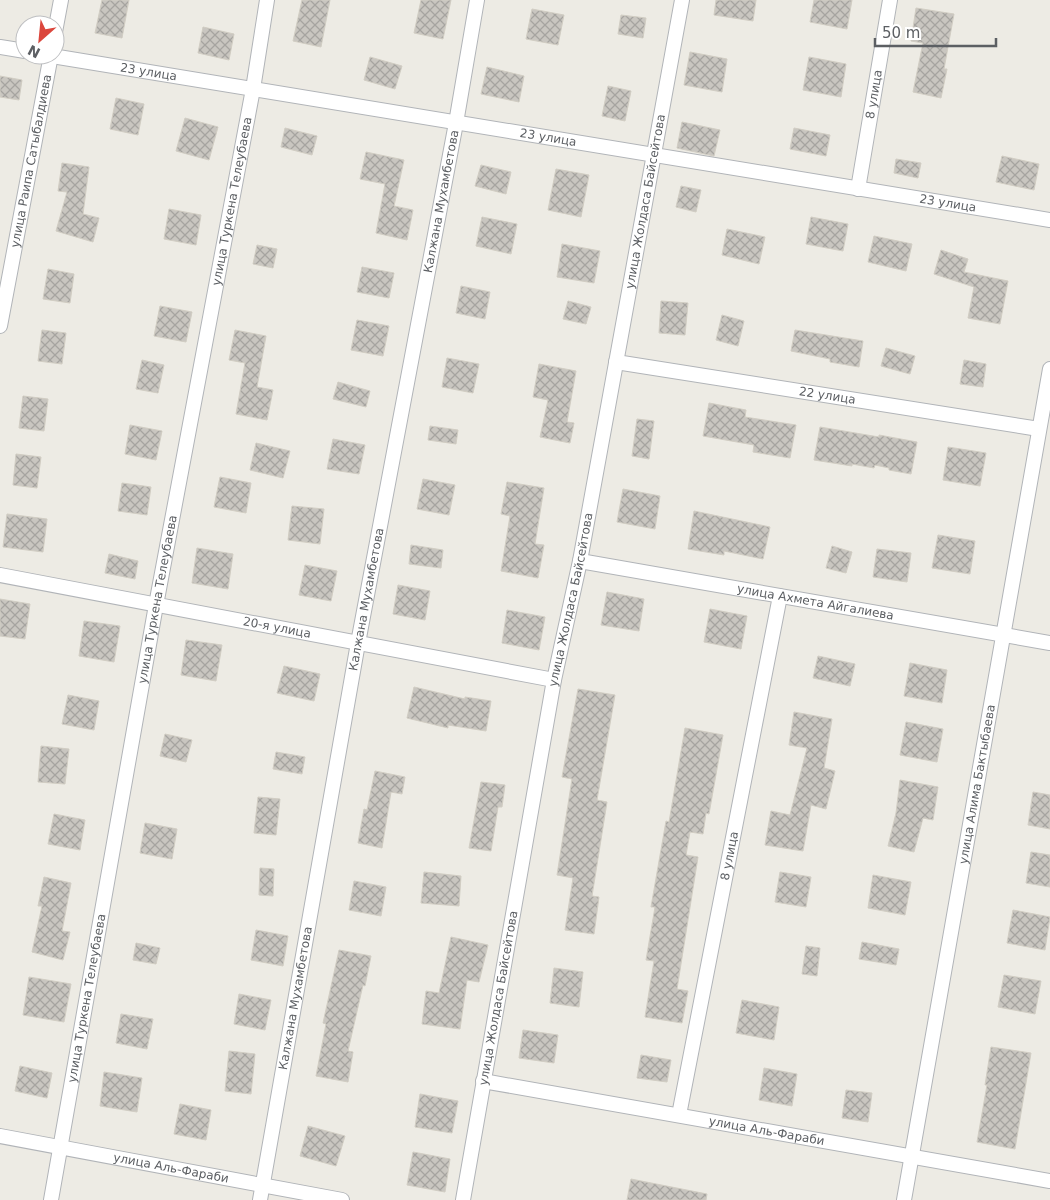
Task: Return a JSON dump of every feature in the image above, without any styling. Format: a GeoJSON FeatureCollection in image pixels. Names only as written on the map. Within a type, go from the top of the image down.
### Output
{"type":"FeatureCollection","features":[{"type":"Feature","properties":{"kind":"street"},"geometry":{"type":"LineString","coordinates":[[58,15],[61,0]]}},
{"type":"Feature","properties":{"kind":"street","name":"улица Туркена Телеубаева"},"geometry":{"type":"LineString","coordinates":[[51,1200],[156,605],[253,89],[267,0]]}},
{"type":"Feature","properties":{"kind":"street","name":"Калжана Мухамбетова"},"geometry":{"type":"LineString","coordinates":[[260,1200],[358,643],[456,123],[477,0]]}},
{"type":"Feature","properties":{"kind":"street","name":"улица Жолдаса Байсейтова"},"geometry":{"type":"LineString","coordinates":[[463,1200],[554,680],[580,561],[682,0]]}},
{"type":"Feature","properties":{"kind":"street","name":"8 улица"},"geometry":{"type":"LineString","coordinates":[[858,189],[890,0]]}},
{"type":"Feature","properties":{"kind":"street"},"geometry":{"type":"LineString","coordinates":[[0,47],[15,49]]}},
{"type":"Feature","properties":{"kind":"street","name":"23 улица"},"geometry":{"type":"LineString","coordinates":[[65,58],[1050,220]]}},
{"type":"Feature","properties":{"kind":"street","name":"улица Раипа Сатыбалдиева"},"geometry":{"type":"LineString","coordinates":[[0,326],[48,65]]}},
{"type":"Feature","properties":{"kind":"street","name":"22 улица"},"geometry":{"type":"LineString","coordinates":[[616,362],[1039,428]]}},
{"type":"Feature","properties":{"kind":"street","name":"улица Алима Бактыбаева"},"geometry":{"type":"LineString","coordinates":[[904,1200],[1050,369]]}},
{"type":"Feature","properties":{"kind":"street","name":"улица Ахмета Айгалиева"},"geometry":{"type":"LineString","coordinates":[[580,561],[1050,643]]}},
{"type":"Feature","properties":{"kind":"street","name":"20-я улица"},"geometry":{"type":"LineString","coordinates":[[0,575],[554,680]]}},
{"type":"Feature","properties":{"kind":"street","name":"8 улица"},"geometry":{"type":"LineString","coordinates":[[679,1115],[780,596]]}},
{"type":"Feature","properties":{"kind":"street","name":"улица Аль-Фараби"},"geometry":{"type":"LineString","coordinates":[[483,1081],[1050,1181]]}},
{"type":"Feature","properties":{"kind":"street","name":"улица Аль-Фараби"},"geometry":{"type":"LineString","coordinates":[[0,1136],[342,1200]]}},
{"type":"Feature","properties":{"kind":"building"},"geometry":{"type":"Polygon","coordinates":[[[102,0],[129,0],[122,38],[95,33],[102,0]]]}},
{"type":"Feature","properties":{"kind":"building"},"geometry":{"type":"Polygon","coordinates":[[[302,0],[330,0],[321,47],[293,41],[302,0]]]}},
{"type":"Feature","properties":{"kind":"building"},"geometry":{"type":"Polygon","coordinates":[[[421,0],[451,0],[443,39],[414,33],[421,0]]]}},
{"type":"Feature","properties":{"kind":"building"},"geometry":{"type":"Polygon","coordinates":[[[716,0],[756,0],[753,21],[714,15],[716,0]]]}},
{"type":"Feature","properties":{"kind":"building"},"geometry":{"type":"Polygon","coordinates":[[[814,0],[852,0],[847,29],[810,22],[814,0]]]}},
{"type":"Feature","properties":{"kind":"building"},"geometry":{"type":"Polygon","coordinates":[[[916,8],[954,14],[941,98],[913,92],[923,43],[911,41],[916,8]]]}},
{"type":"Feature","properties":{"kind":"building"},"geometry":{"type":"Polygon","coordinates":[[[532,9],[564,15],[558,45],[526,39],[532,9]]]}},
{"type":"Feature","properties":{"kind":"building"},"geometry":{"type":"Polygon","coordinates":[[[621,15],[646,18],[643,38],[618,34],[621,15]]]}},
{"type":"Feature","properties":{"kind":"building"},"geometry":{"type":"Polygon","coordinates":[[[203,27],[234,34],[229,60],[198,53],[203,27]]]}},
{"type":"Feature","properties":{"kind":"building"},"geometry":{"type":"Polygon","coordinates":[[[690,52],[727,59],[722,92],[684,85],[690,52]]]}},
{"type":"Feature","properties":{"kind":"building"},"geometry":{"type":"Polygon","coordinates":[[[370,57],[402,66],[395,89],[364,80],[370,57]]]}},
{"type":"Feature","properties":{"kind":"building"},"geometry":{"type":"Polygon","coordinates":[[[809,57],[846,64],[841,97],[803,90],[809,57]]]}},
{"type":"Feature","properties":{"kind":"building"},"geometry":{"type":"Polygon","coordinates":[[[487,67],[524,76],[519,102],[481,94],[487,67]]]}},
{"type":"Feature","properties":{"kind":"building"},"geometry":{"type":"Polygon","coordinates":[[[0,76],[22,80],[19,100],[0,97],[0,76]]]}},
{"type":"Feature","properties":{"kind":"building"},"geometry":{"type":"Polygon","coordinates":[[[608,86],[631,91],[625,121],[602,116],[608,86]]]}},
{"type":"Feature","properties":{"kind":"building"},"geometry":{"type":"Polygon","coordinates":[[[116,98],[144,104],[138,135],[110,129],[116,98]]]}},
{"type":"Feature","properties":{"kind":"building"},"geometry":{"type":"Polygon","coordinates":[[[185,118],[218,127],[209,160],[176,151],[185,118]]]}},
{"type":"Feature","properties":{"kind":"building"},"geometry":{"type":"Polygon","coordinates":[[[682,122],[720,130],[714,156],[677,148],[682,122]]]}},
{"type":"Feature","properties":{"kind":"building"},"geometry":{"type":"Polygon","coordinates":[[[285,128],[317,136],[312,155],[281,147],[285,128]]]}},
{"type":"Feature","properties":{"kind":"building"},"geometry":{"type":"Polygon","coordinates":[[[794,128],[830,135],[826,156],[790,149],[794,128]]]}},
{"type":"Feature","properties":{"kind":"building"},"geometry":{"type":"Polygon","coordinates":[[[366,152],[404,160],[394,206],[413,210],[407,240],[376,233],[385,184],[360,179],[366,152]]]}},
{"type":"Feature","properties":{"kind":"building"},"geometry":{"type":"Polygon","coordinates":[[[1002,156],[1039,164],[1034,190],[996,182],[1002,156]]]}},
{"type":"Feature","properties":{"kind":"building"},"geometry":{"type":"Polygon","coordinates":[[[896,159],[921,163],[918,178],[894,173],[896,159]]]}},
{"type":"Feature","properties":{"kind":"building"},"geometry":{"type":"Polygon","coordinates":[[[62,163],[89,167],[83,214],[99,218],[93,242],[56,231],[67,192],[58,191],[62,163]]]}},
{"type":"Feature","properties":{"kind":"building"},"geometry":{"type":"Polygon","coordinates":[[[481,165],[511,172],[506,194],[475,186],[481,165]]]}},
{"type":"Feature","properties":{"kind":"building"},"geometry":{"type":"Polygon","coordinates":[[[556,169],[589,175],[581,217],[548,210],[556,169]]]}},
{"type":"Feature","properties":{"kind":"building"},"geometry":{"type":"Polygon","coordinates":[[[681,186],[701,190],[696,212],[676,207],[681,186]]]}},
{"type":"Feature","properties":{"kind":"building"},"geometry":{"type":"Polygon","coordinates":[[[169,209],[201,215],[196,245],[164,239],[169,209]]]}},
{"type":"Feature","properties":{"kind":"building"},"geometry":{"type":"Polygon","coordinates":[[[482,217],[517,224],[511,254],[476,246],[482,217]]]}},
{"type":"Feature","properties":{"kind":"building"},"geometry":{"type":"Polygon","coordinates":[[[811,217],[848,224],[843,251],[806,244],[811,217]]]}},
{"type":"Feature","properties":{"kind":"building"},"geometry":{"type":"Polygon","coordinates":[[[727,229],[765,237],[759,264],[722,255],[727,229]]]}},
{"type":"Feature","properties":{"kind":"building"},"geometry":{"type":"Polygon","coordinates":[[[874,236],[912,244],[906,271],[868,262],[874,236]]]}},
{"type":"Feature","properties":{"kind":"building"},"geometry":{"type":"Polygon","coordinates":[[[562,244],[600,251],[594,283],[557,277],[562,244]]]}},
{"type":"Feature","properties":{"kind":"building"},"geometry":{"type":"Polygon","coordinates":[[[257,245],[277,249],[273,268],[253,264],[257,245]]]}},
{"type":"Feature","properties":{"kind":"building"},"geometry":{"type":"Polygon","coordinates":[[[941,250],[968,259],[964,272],[1008,281],[1000,324],[968,318],[974,287],[934,274],[941,250]]]}},
{"type":"Feature","properties":{"kind":"building"},"geometry":{"type":"Polygon","coordinates":[[[362,267],[394,273],[389,298],[357,292],[362,267]]]}},
{"type":"Feature","properties":{"kind":"building"},"geometry":{"type":"Polygon","coordinates":[[[48,269],[74,274],[70,303],[43,299],[48,269]]]}},
{"type":"Feature","properties":{"kind":"building"},"geometry":{"type":"Polygon","coordinates":[[[461,286],[490,292],[485,319],[456,313],[461,286]]]}},
{"type":"Feature","properties":{"kind":"building"},"geometry":{"type":"Polygon","coordinates":[[[568,301],[591,307],[586,324],[563,319],[568,301]]]}},
{"type":"Feature","properties":{"kind":"building"},"geometry":{"type":"Polygon","coordinates":[[[661,301],[688,303],[685,335],[659,333],[661,301]]]}},
{"type":"Feature","properties":{"kind":"building"},"geometry":{"type":"Polygon","coordinates":[[[160,306],[192,312],[186,342],[154,336],[160,306]]]}},
{"type":"Feature","properties":{"kind":"building"},"geometry":{"type":"Polygon","coordinates":[[[722,315],[744,321],[738,346],[716,340],[722,315]]]}},
{"type":"Feature","properties":{"kind":"building"},"geometry":{"type":"Polygon","coordinates":[[[357,320],[389,326],[383,356],[351,350],[357,320]]]}},
{"type":"Feature","properties":{"kind":"building"},"geometry":{"type":"Polygon","coordinates":[[[42,330],[66,333],[62,364],[38,361],[42,330]]]}},
{"type":"Feature","properties":{"kind":"building"},"geometry":{"type":"Polygon","coordinates":[[[235,330],[266,336],[257,387],[273,390],[267,420],[236,414],[245,363],[229,360],[235,330]]]}},
{"type":"Feature","properties":{"kind":"building"},"geometry":{"type":"Polygon","coordinates":[[[795,330],[863,341],[859,367],[830,362],[830,359],[791,351],[795,330]]]}},
{"type":"Feature","properties":{"kind":"building"},"geometry":{"type":"Polygon","coordinates":[[[886,348],[915,356],[910,374],[881,366],[886,348]]]}},
{"type":"Feature","properties":{"kind":"building"},"geometry":{"type":"Polygon","coordinates":[[[447,358],[479,364],[473,393],[442,387],[447,358]]]}},
{"type":"Feature","properties":{"kind":"building"},"geometry":{"type":"Polygon","coordinates":[[[142,360],[164,365],[158,393],[136,389],[142,360]]]}},
{"type":"Feature","properties":{"kind":"building"},"geometry":{"type":"Polygon","coordinates":[[[964,360],[986,364],[983,387],[960,384],[964,360]]]}},
{"type":"Feature","properties":{"kind":"building"},"geometry":{"type":"Polygon","coordinates":[[[539,364],[576,371],[567,422],[574,423],[570,443],[540,437],[548,400],[533,397],[539,364]]]}},
{"type":"Feature","properties":{"kind":"building"},"geometry":{"type":"Polygon","coordinates":[[[338,382],[370,391],[366,407],[333,399],[338,382]]]}},
{"type":"Feature","properties":{"kind":"building"},"geometry":{"type":"Polygon","coordinates":[[[23,396],[48,399],[44,431],[19,428],[23,396]]]}},
{"type":"Feature","properties":{"kind":"building"},"geometry":{"type":"Polygon","coordinates":[[[709,403],[746,410],[745,417],[796,425],[790,458],[753,452],[754,445],[703,436],[709,403]]]}},
{"type":"Feature","properties":{"kind":"building"},"geometry":{"type":"Polygon","coordinates":[[[637,419],[654,421],[649,459],[632,456],[637,419]]]}},
{"type":"Feature","properties":{"kind":"building"},"geometry":{"type":"Polygon","coordinates":[[[130,425],[162,431],[156,460],[125,454],[130,425]]]}},
{"type":"Feature","properties":{"kind":"building"},"geometry":{"type":"Polygon","coordinates":[[[430,426],[458,430],[456,444],[428,440],[430,426]]]}},
{"type":"Feature","properties":{"kind":"building"},"geometry":{"type":"Polygon","coordinates":[[[820,427],[917,442],[911,474],[875,465],[874,468],[814,460],[820,427]]]}},
{"type":"Feature","properties":{"kind":"building"},"geometry":{"type":"Polygon","coordinates":[[[333,439],[365,445],[359,474],[327,469],[333,439]]]}},
{"type":"Feature","properties":{"kind":"building"},"geometry":{"type":"Polygon","coordinates":[[[256,443],[290,451],[283,478],[250,470],[256,443]]]}},
{"type":"Feature","properties":{"kind":"building"},"geometry":{"type":"Polygon","coordinates":[[[948,447],[986,453],[980,486],[943,480],[948,447]]]}},
{"type":"Feature","properties":{"kind":"building"},"geometry":{"type":"Polygon","coordinates":[[[16,454],[41,457],[37,488],[13,485],[16,454]]]}},
{"type":"Feature","properties":{"kind":"building"},"geometry":{"type":"Polygon","coordinates":[[[220,477],[251,483],[246,513],[214,507],[220,477]]]}},
{"type":"Feature","properties":{"kind":"building"},"geometry":{"type":"Polygon","coordinates":[[[423,479],[455,485],[449,515],[417,509],[423,479]]]}},
{"type":"Feature","properties":{"kind":"building"},"geometry":{"type":"Polygon","coordinates":[[[507,482],[544,488],[535,544],[544,545],[538,578],[501,571],[510,516],[501,514],[507,482]]]}},
{"type":"Feature","properties":{"kind":"building"},"geometry":{"type":"Polygon","coordinates":[[[122,483],[151,487],[147,515],[118,511],[122,483]]]}},
{"type":"Feature","properties":{"kind":"building"},"geometry":{"type":"Polygon","coordinates":[[[623,489],[660,496],[655,529],[617,522],[623,489]]]}},
{"type":"Feature","properties":{"kind":"building"},"geometry":{"type":"Polygon","coordinates":[[[292,506],[324,509],[320,544],[288,540],[292,506]]]}},
{"type":"Feature","properties":{"kind":"building"},"geometry":{"type":"Polygon","coordinates":[[[694,511],[770,527],[763,559],[724,551],[724,555],[688,549],[694,511]]]}},
{"type":"Feature","properties":{"kind":"building"},"geometry":{"type":"Polygon","coordinates":[[[7,514],[47,519],[43,552],[3,547],[7,514]]]}},
{"type":"Feature","properties":{"kind":"building"},"geometry":{"type":"Polygon","coordinates":[[[938,535],[975,541],[970,574],[932,568],[938,535]]]}},
{"type":"Feature","properties":{"kind":"building"},"geometry":{"type":"Polygon","coordinates":[[[411,545],[443,550],[441,568],[409,564],[411,545]]]}},
{"type":"Feature","properties":{"kind":"building"},"geometry":{"type":"Polygon","coordinates":[[[832,546],[852,552],[846,573],[826,568],[832,546]]]}},
{"type":"Feature","properties":{"kind":"building"},"geometry":{"type":"Polygon","coordinates":[[[197,548],[233,554],[228,589],[192,583],[197,548]]]}},
{"type":"Feature","properties":{"kind":"building"},"geometry":{"type":"Polygon","coordinates":[[[877,549],[911,553],[907,582],[873,577],[877,549]]]}},
{"type":"Feature","properties":{"kind":"building"},"geometry":{"type":"Polygon","coordinates":[[[109,554],[138,561],[135,579],[105,573],[109,554]]]}},
{"type":"Feature","properties":{"kind":"building"},"geometry":{"type":"Polygon","coordinates":[[[305,565],[337,571],[331,601],[299,595],[305,565]]]}},
{"type":"Feature","properties":{"kind":"building"},"geometry":{"type":"Polygon","coordinates":[[[398,585],[430,591],[425,620],[393,614],[398,585]]]}},
{"type":"Feature","properties":{"kind":"building"},"geometry":{"type":"Polygon","coordinates":[[[607,592],[644,599],[639,631],[601,625],[607,592]]]}},
{"type":"Feature","properties":{"kind":"building"},"geometry":{"type":"Polygon","coordinates":[[[0,599],[30,604],[25,639],[0,636],[0,599]]]}},
{"type":"Feature","properties":{"kind":"building"},"geometry":{"type":"Polygon","coordinates":[[[710,609],[747,616],[741,649],[704,642],[710,609]]]}},
{"type":"Feature","properties":{"kind":"building"},"geometry":{"type":"Polygon","coordinates":[[[507,610],[545,617],[539,650],[502,643],[507,610]]]}},
{"type":"Feature","properties":{"kind":"building"},"geometry":{"type":"Polygon","coordinates":[[[84,621],[120,626],[114,662],[79,656],[84,621]]]}},
{"type":"Feature","properties":{"kind":"building"},"geometry":{"type":"Polygon","coordinates":[[[186,640],[222,645],[216,681],[181,675],[186,640]]]}},
{"type":"Feature","properties":{"kind":"building"},"geometry":{"type":"Polygon","coordinates":[[[818,656],[855,664],[850,686],[813,678],[818,656]]]}},
{"type":"Feature","properties":{"kind":"building"},"geometry":{"type":"Polygon","coordinates":[[[910,663],[947,670],[942,703],[904,696],[910,663]]]}},
{"type":"Feature","properties":{"kind":"building"},"geometry":{"type":"Polygon","coordinates":[[[284,666],[320,674],[314,701],[277,693],[284,666]]]}},
{"type":"Feature","properties":{"kind":"building"},"geometry":{"type":"Polygon","coordinates":[[[414,687],[465,699],[465,697],[491,701],[486,731],[448,725],[448,728],[407,718],[414,687]]]}},
{"type":"Feature","properties":{"kind":"building"},"geometry":{"type":"Polygon","coordinates":[[[578,689],[615,695],[597,800],[607,802],[592,896],[599,897],[594,934],[565,930],[573,878],[557,875],[572,779],[562,777],[578,689]]]}},
{"type":"Feature","properties":{"kind":"building"},"geometry":{"type":"Polygon","coordinates":[[[68,695],[99,701],[94,730],[62,724],[68,695]]]}},
{"type":"Feature","properties":{"kind":"building"},"geometry":{"type":"Polygon","coordinates":[[[794,712],[832,719],[824,768],[835,771],[826,809],[811,805],[803,851],[765,845],[771,811],[790,815],[807,748],[789,745],[794,712]]]}},
{"type":"Feature","properties":{"kind":"building"},"geometry":{"type":"Polygon","coordinates":[[[906,722],[943,729],[937,762],[900,755],[906,722]]]}},
{"type":"Feature","properties":{"kind":"building"},"geometry":{"type":"Polygon","coordinates":[[[685,728],[723,735],[709,814],[706,813],[703,834],[690,832],[686,855],[698,857],[677,989],[688,991],[682,1023],[645,1017],[654,961],[646,960],[655,907],[651,907],[666,821],[669,822],[685,728]]]}},
{"type":"Feature","properties":{"kind":"building"},"geometry":{"type":"Polygon","coordinates":[[[165,734],[192,740],[186,762],[160,756],[165,734]]]}},
{"type":"Feature","properties":{"kind":"building"},"geometry":{"type":"Polygon","coordinates":[[[41,746],[69,749],[65,784],[38,782],[41,746]]]}},
{"type":"Feature","properties":{"kind":"building"},"geometry":{"type":"Polygon","coordinates":[[[276,752],[305,757],[302,774],[273,769],[276,752]]]}},
{"type":"Feature","properties":{"kind":"building"},"geometry":{"type":"Polygon","coordinates":[[[375,771],[405,777],[402,794],[391,792],[382,848],[358,843],[364,809],[367,810],[375,771]]]}},
{"type":"Feature","properties":{"kind":"building"},"geometry":{"type":"Polygon","coordinates":[[[900,780],[938,787],[933,820],[923,818],[914,852],[888,846],[896,813],[900,780]]]}},
{"type":"Feature","properties":{"kind":"building"},"geometry":{"type":"Polygon","coordinates":[[[481,782],[505,785],[502,807],[498,807],[491,851],[469,848],[481,782]]]}},
{"type":"Feature","properties":{"kind":"building"},"geometry":{"type":"Polygon","coordinates":[[[1033,792],[1050,795],[1050,829],[1028,825],[1033,792]]]}},
{"type":"Feature","properties":{"kind":"building"},"geometry":{"type":"Polygon","coordinates":[[[258,797],[280,799],[276,835],[254,833],[258,797]]]}},
{"type":"Feature","properties":{"kind":"building"},"geometry":{"type":"Polygon","coordinates":[[[54,814],[85,820],[80,850],[48,844],[54,814]]]}},
{"type":"Feature","properties":{"kind":"building"},"geometry":{"type":"Polygon","coordinates":[[[145,823],[177,829],[172,859],[140,853],[145,823]]]}},
{"type":"Feature","properties":{"kind":"building"},"geometry":{"type":"Polygon","coordinates":[[[1031,852],[1050,855],[1050,887],[1026,883],[1031,852]]]}},
{"type":"Feature","properties":{"kind":"building"},"geometry":{"type":"Polygon","coordinates":[[[260,868],[274,869],[273,896],[259,895],[260,868]]]}},
{"type":"Feature","properties":{"kind":"building"},"geometry":{"type":"Polygon","coordinates":[[[424,872],[461,876],[459,906],[421,903],[424,872]]]}},
{"type":"Feature","properties":{"kind":"building"},"geometry":{"type":"Polygon","coordinates":[[[780,872],[811,877],[806,907],[775,902],[780,872]]]}},
{"type":"Feature","properties":{"kind":"building"},"geometry":{"type":"Polygon","coordinates":[[[873,875],[911,882],[905,915],[868,908],[873,875]]]}},
{"type":"Feature","properties":{"kind":"building"},"geometry":{"type":"Polygon","coordinates":[[[44,877],[71,883],[62,931],[70,932],[63,960],[32,952],[42,906],[38,906],[44,877]]]}},
{"type":"Feature","properties":{"kind":"building"},"geometry":{"type":"Polygon","coordinates":[[[354,881],[386,887],[381,916],[349,910],[354,881]]]}},
{"type":"Feature","properties":{"kind":"building"},"geometry":{"type":"Polygon","coordinates":[[[1013,910],[1050,917],[1045,950],[1007,943],[1013,910]]]}},
{"type":"Feature","properties":{"kind":"building"},"geometry":{"type":"Polygon","coordinates":[[[256,930],[288,936],[283,966],[251,960],[256,930]]]}},
{"type":"Feature","properties":{"kind":"building"},"geometry":{"type":"Polygon","coordinates":[[[451,937],[488,945],[479,982],[467,980],[460,1029],[422,1024],[426,991],[439,993],[451,937]]]}},
{"type":"Feature","properties":{"kind":"building"},"geometry":{"type":"Polygon","coordinates":[[[862,942],[899,949],[896,965],[859,959],[862,942]]]}},
{"type":"Feature","properties":{"kind":"building"},"geometry":{"type":"Polygon","coordinates":[[[136,943],[160,948],[156,964],[133,960],[136,943]]]}},
{"type":"Feature","properties":{"kind":"building"},"geometry":{"type":"Polygon","coordinates":[[[806,946],[820,948],[817,976],[802,974],[806,946]]]}},
{"type":"Feature","properties":{"kind":"building"},"geometry":{"type":"Polygon","coordinates":[[[339,950],[371,956],[348,1051],[353,1052],[348,1082],[316,1076],[326,1024],[323,1023],[339,950]]]}},
{"type":"Feature","properties":{"kind":"building"},"geometry":{"type":"Polygon","coordinates":[[[554,968],[583,972],[579,1007],[550,1003],[554,968]]]}},
{"type":"Feature","properties":{"kind":"building"},"geometry":{"type":"Polygon","coordinates":[[[1004,975],[1041,981],[1035,1014],[998,1007],[1004,975]]]}},
{"type":"Feature","properties":{"kind":"building"},"geometry":{"type":"Polygon","coordinates":[[[29,977],[71,984],[64,1022],[23,1015],[29,977]]]}},
{"type":"Feature","properties":{"kind":"building"},"geometry":{"type":"Polygon","coordinates":[[[239,994],[271,1000],[265,1030],[234,1024],[239,994]]]}},
{"type":"Feature","properties":{"kind":"building"},"geometry":{"type":"Polygon","coordinates":[[[742,1000],[779,1007],[774,1040],[736,1033],[742,1000]]]}},
{"type":"Feature","properties":{"kind":"building"},"geometry":{"type":"Polygon","coordinates":[[[121,1014],[153,1019],[147,1049],[116,1043],[121,1014]]]}},
{"type":"Feature","properties":{"kind":"building"},"geometry":{"type":"Polygon","coordinates":[[[523,1030],[558,1035],[554,1063],[519,1058],[523,1030]]]}},
{"type":"Feature","properties":{"kind":"building"},"geometry":{"type":"Polygon","coordinates":[[[991,1047],[1031,1053],[1015,1149],[977,1142],[987,1085],[985,1085],[991,1047]]]}},
{"type":"Feature","properties":{"kind":"building"},"geometry":{"type":"Polygon","coordinates":[[[229,1051],[255,1054],[251,1094],[225,1091],[229,1051]]]}},
{"type":"Feature","properties":{"kind":"building"},"geometry":{"type":"Polygon","coordinates":[[[641,1055],[671,1060],[667,1082],[637,1078],[641,1055]]]}},
{"type":"Feature","properties":{"kind":"building"},"geometry":{"type":"Polygon","coordinates":[[[20,1066],[52,1073],[47,1098],[15,1091],[20,1066]]]}},
{"type":"Feature","properties":{"kind":"building"},"geometry":{"type":"Polygon","coordinates":[[[764,1068],[797,1074],[792,1106],[759,1100],[764,1068]]]}},
{"type":"Feature","properties":{"kind":"building"},"geometry":{"type":"Polygon","coordinates":[[[104,1072],[142,1078],[137,1112],[100,1106],[104,1072]]]}},
{"type":"Feature","properties":{"kind":"building"},"geometry":{"type":"Polygon","coordinates":[[[846,1090],[872,1093],[868,1122],[842,1118],[846,1090]]]}},
{"type":"Feature","properties":{"kind":"building"},"geometry":{"type":"Polygon","coordinates":[[[420,1094],[458,1101],[452,1133],[415,1127],[420,1094]]]}},
{"type":"Feature","properties":{"kind":"building"},"geometry":{"type":"Polygon","coordinates":[[[180,1104],[211,1110],[206,1140],[174,1134],[180,1104]]]}},
{"type":"Feature","properties":{"kind":"building"},"geometry":{"type":"Polygon","coordinates":[[[308,1126],[345,1136],[336,1166],[300,1156],[308,1126]]]}},
{"type":"Feature","properties":{"kind":"building"},"geometry":{"type":"Polygon","coordinates":[[[413,1152],[450,1159],[445,1192],[407,1185],[413,1152]]]}},
{"type":"Feature","properties":{"kind":"building"},"geometry":{"type":"Polygon","coordinates":[[[631,1179],[707,1194],[706,1200],[627,1200],[631,1179]]]}}]}
